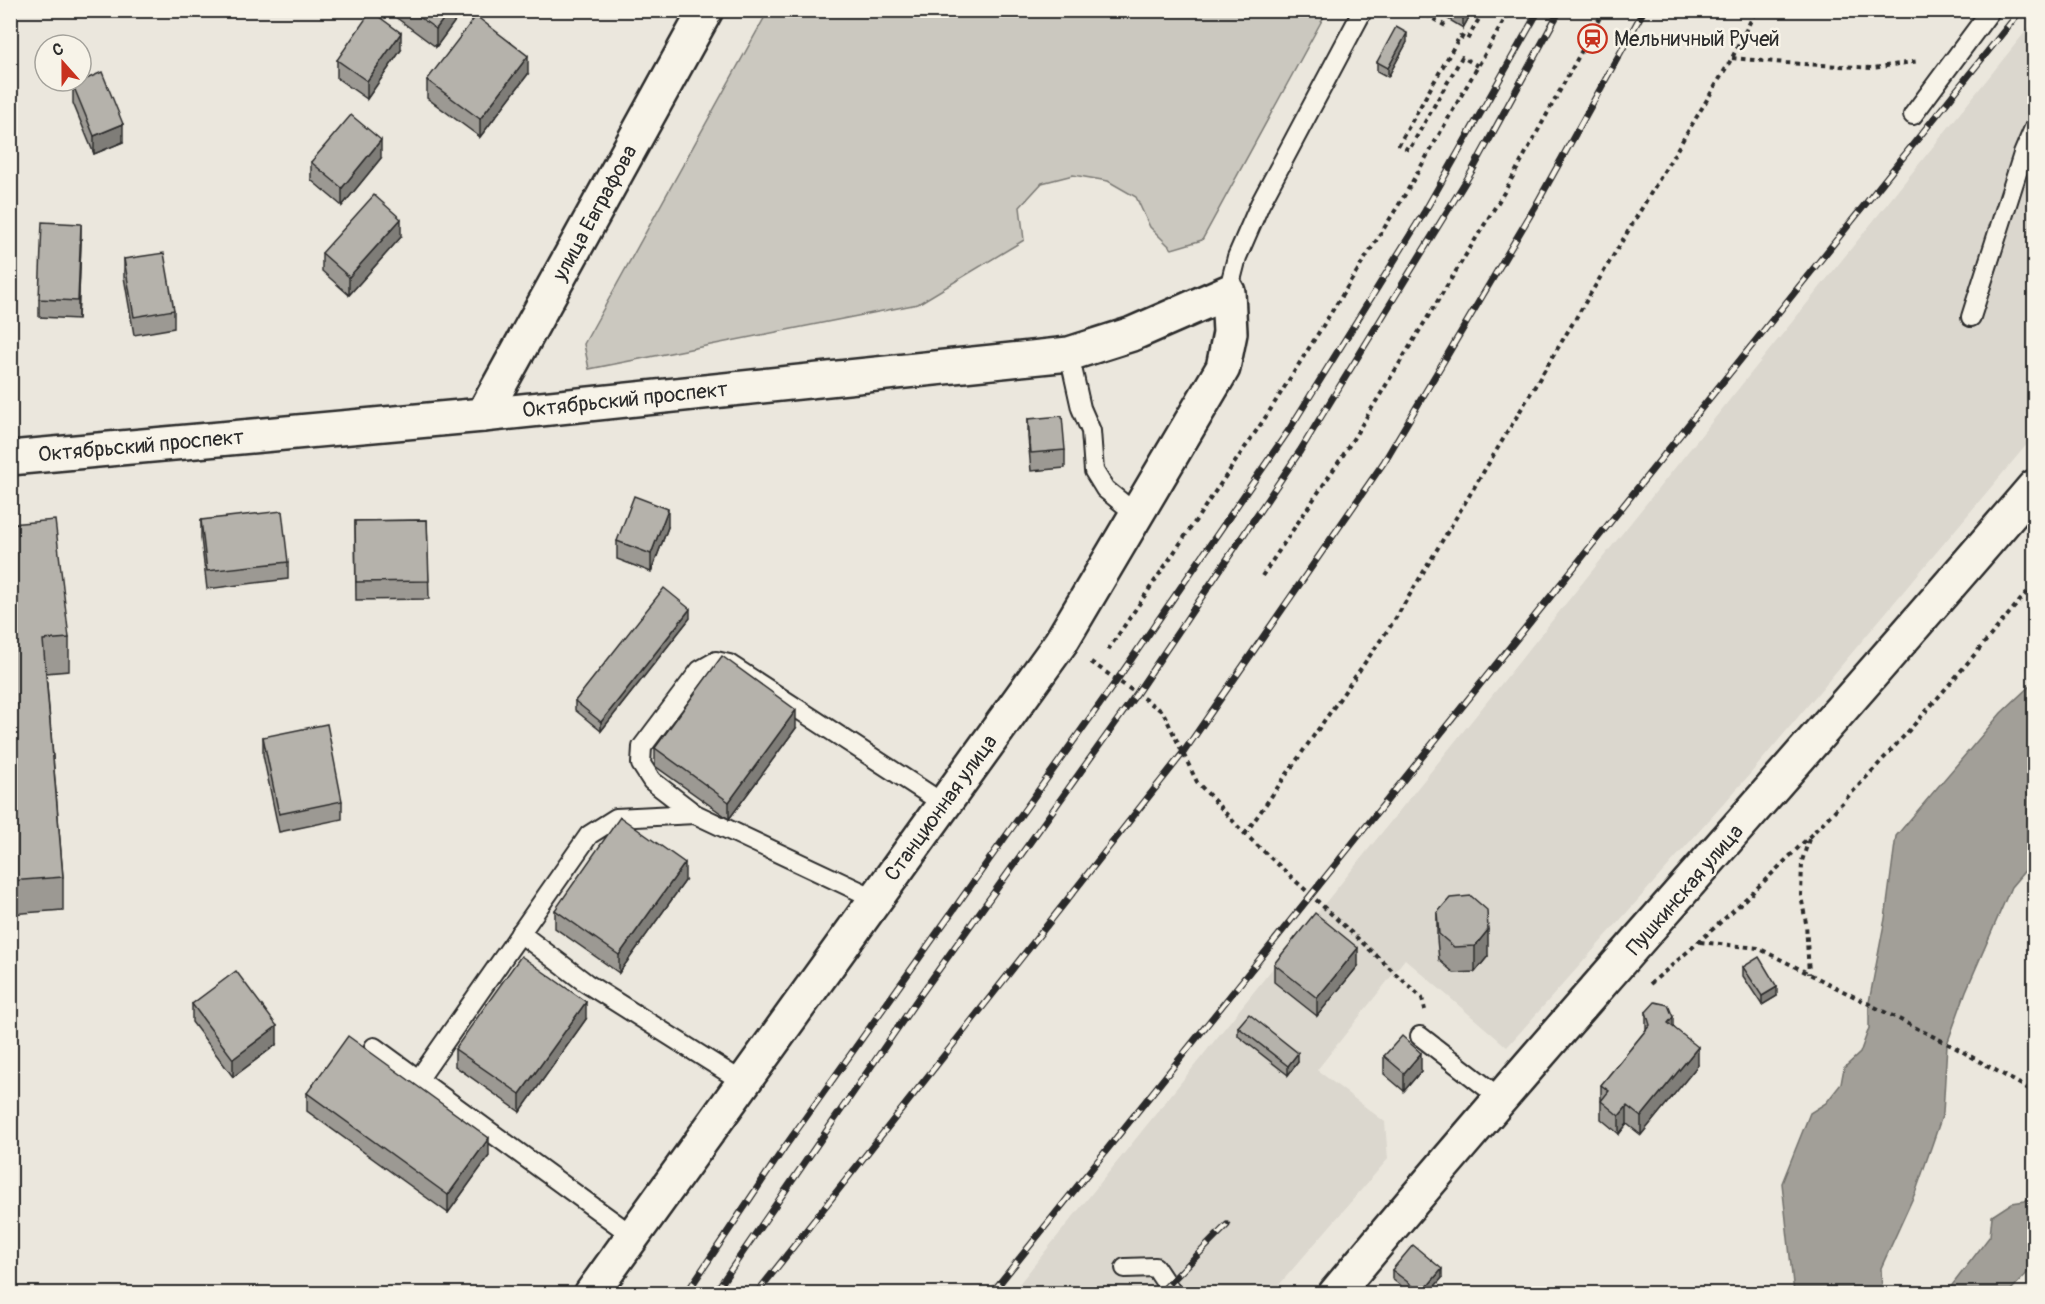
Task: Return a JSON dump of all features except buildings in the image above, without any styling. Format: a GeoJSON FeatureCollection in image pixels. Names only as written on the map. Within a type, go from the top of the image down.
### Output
{"type":"FeatureCollection","features":[{"type":"Feature","properties":{"kind":"street","name":"улица Евграфова"},"geometry":{"type":"LineString","coordinates":[[483,415],[706,10]]}},
{"type":"Feature","properties":{"kind":"street","name":"Октябрьский проспект"},"geometry":{"type":"LineString","coordinates":[[10,458],[483,415],[1068,354],[1132,334],[1228,292]]}},
{"type":"Feature","properties":{"kind":"street","name":"Станционная улица"},"geometry":{"type":"LineString","coordinates":[[591,1293],[1061,642],[1223,368],[1230,333],[1228,292]]}},
{"type":"Feature","properties":{"kind":"street","name":"Пушкинская улица"},"geometry":{"type":"LineString","coordinates":[[1335,1293],[1500,1098],[1906,637],[2034,487]]}},
{"type":"Feature","properties":{"kind":"lane"},"geometry":{"type":"LineString","coordinates":[[1228,292],[1237,257],[1260,204],[1363,10]]}},
{"type":"Feature","properties":{"kind":"lane"},"geometry":{"type":"LineString","coordinates":[[1913,115],[1991,10]]}},
{"type":"Feature","properties":{"kind":"lane"},"geometry":{"type":"LineString","coordinates":[[1971,317],[2023,154],[2034,128]]}},
{"type":"Feature","properties":{"kind":"lane"},"geometry":{"type":"LineString","coordinates":[[1068,354],[1082,408],[1091,431],[1094,471],[1105,489],[1136,514]]}},
{"type":"Feature","properties":{"kind":"lane"},"geometry":{"type":"LineString","coordinates":[[876,899],[695,814],[651,781],[641,764],[642,747],[700,670],[716,661],[729,664],[944,804]]}},
{"type":"Feature","properties":{"kind":"lane"},"geometry":{"type":"LineString","coordinates":[[418,1080],[589,835],[616,818],[695,814]]}},
{"type":"Feature","properties":{"kind":"lane"},"geometry":{"type":"LineString","coordinates":[[520,933],[586,982],[743,1082]]}},
{"type":"Feature","properties":{"kind":"lane"},"geometry":{"type":"LineString","coordinates":[[1420,1036],[1500,1098]]}},
{"type":"Feature","properties":{"kind":"lane"},"geometry":{"type":"LineString","coordinates":[[374,1047],[633,1236]]}},
{"type":"Feature","properties":{"kind":"lane"},"geometry":{"type":"LineString","coordinates":[[1125,1268],[1155,1267],[1173,1293]]}},
{"type":"Feature","properties":{"kind":"path"},"geometry":{"type":"LineString","coordinates":[[1418,10],[1449,28]]}},
{"type":"Feature","properties":{"kind":"path"},"geometry":{"type":"LineString","coordinates":[[1478,66],[1462,57],[1409,150],[1399,144],[1460,36],[1467,40],[1484,10]]}},
{"type":"Feature","properties":{"kind":"path"},"geometry":{"type":"LineString","coordinates":[[1108,650],[1267,416],[1403,198],[1510,10]]}},
{"type":"Feature","properties":{"kind":"path"},"geometry":{"type":"LineString","coordinates":[[1262,576],[1342,457],[1505,191],[1604,10]]}},
{"type":"Feature","properties":{"kind":"path"},"geometry":{"type":"LineString","coordinates":[[1245,834],[1394,621],[1731,58],[1756,10]]}},
{"type":"Feature","properties":{"kind":"path"},"geometry":{"type":"LineString","coordinates":[[1731,58],[1874,68],[1923,60],[1955,59]]}},
{"type":"Feature","properties":{"kind":"path"},"geometry":{"type":"LineString","coordinates":[[1648,986],[1700,942],[1810,837],[1913,726],[2034,585]]}},
{"type":"Feature","properties":{"kind":"path"},"geometry":{"type":"LineString","coordinates":[[1061,642],[1163,712],[1197,782],[1245,834],[1422,998],[1428,1019],[1420,1036]]}},
{"type":"Feature","properties":{"kind":"path"},"geometry":{"type":"LineString","coordinates":[[1809,974],[1806,923],[1801,896],[1802,861],[1810,837]]}},
{"type":"Feature","properties":{"kind":"path"},"geometry":{"type":"LineString","coordinates":[[1700,942],[1758,948],[1956,1048],[2034,1092]]}},
{"type":"Feature","properties":{"kind":"shaded area"},"geometry":{"type":"Polygon","coordinates":[[[768,11],[1327,11],[1202,240],[1172,249],[1150,227],[1136,197],[1108,181],[1073,175],[1042,183],[1020,207],[1024,240],[918,304],[589,369],[584,344],[768,11]]]}},
{"type":"Feature","properties":{"kind":"shaded area"},"geometry":{"type":"Polygon","coordinates":[[[2034,21],[2034,436],[1751,773],[1507,1047],[1405,959],[1317,1070],[1385,1122],[1388,1159],[1272,1293],[1011,1294],[2034,21]]]}},
{"type":"Feature","properties":{"kind":"shaded area"},"geometry":{"type":"Polygon","coordinates":[[[2034,682],[2034,860],[2011,887],[1966,991],[1947,1044],[1943,1113],[1916,1191],[1881,1268],[1882,1293],[1794,1293],[1782,1183],[1810,1113],[1826,1103],[1841,1084],[1844,1068],[1860,1053],[1869,1028],[1869,1002],[1885,919],[1896,836],[2001,713],[2034,682]]]}},
{"type":"Feature","properties":{"kind":"shaded area"},"geometry":{"type":"Polygon","coordinates":[[[2034,1193],[2034,1266],[2008,1293],[1946,1293],[1990,1236],[1992,1216],[2012,1203],[2025,1201],[2034,1193]]]}},
{"type":"Feature","properties":{"kind":"railway"},"geometry":{"type":"LineString","coordinates":[[686,1294],[784,1148],[1117,680],[1289,430],[1425,211],[1539,10]]}},
{"type":"Feature","properties":{"kind":"railway"},"geometry":{"type":"LineString","coordinates":[[714,1294],[919,997],[1137,693],[1300,451],[1472,171],[1560,10]]}},
{"type":"Feature","properties":{"kind":"railway"},"geometry":{"type":"LineString","coordinates":[[756,1294],[1183,753],[1384,462],[1535,207],[1644,10]]}},
{"type":"Feature","properties":{"kind":"railway"},"geometry":{"type":"LineString","coordinates":[[991,1294],[2021,10]]}},
{"type":"Feature","properties":{"kind":"railway"},"geometry":{"type":"LineString","coordinates":[[1159,1294],[1227,1225]]}},
{"type":"Feature","properties":{"kind":"place","name":"Мельничный Ручей"},"geometry":{"type":"Point","coordinates":[1593,39]}}]}
